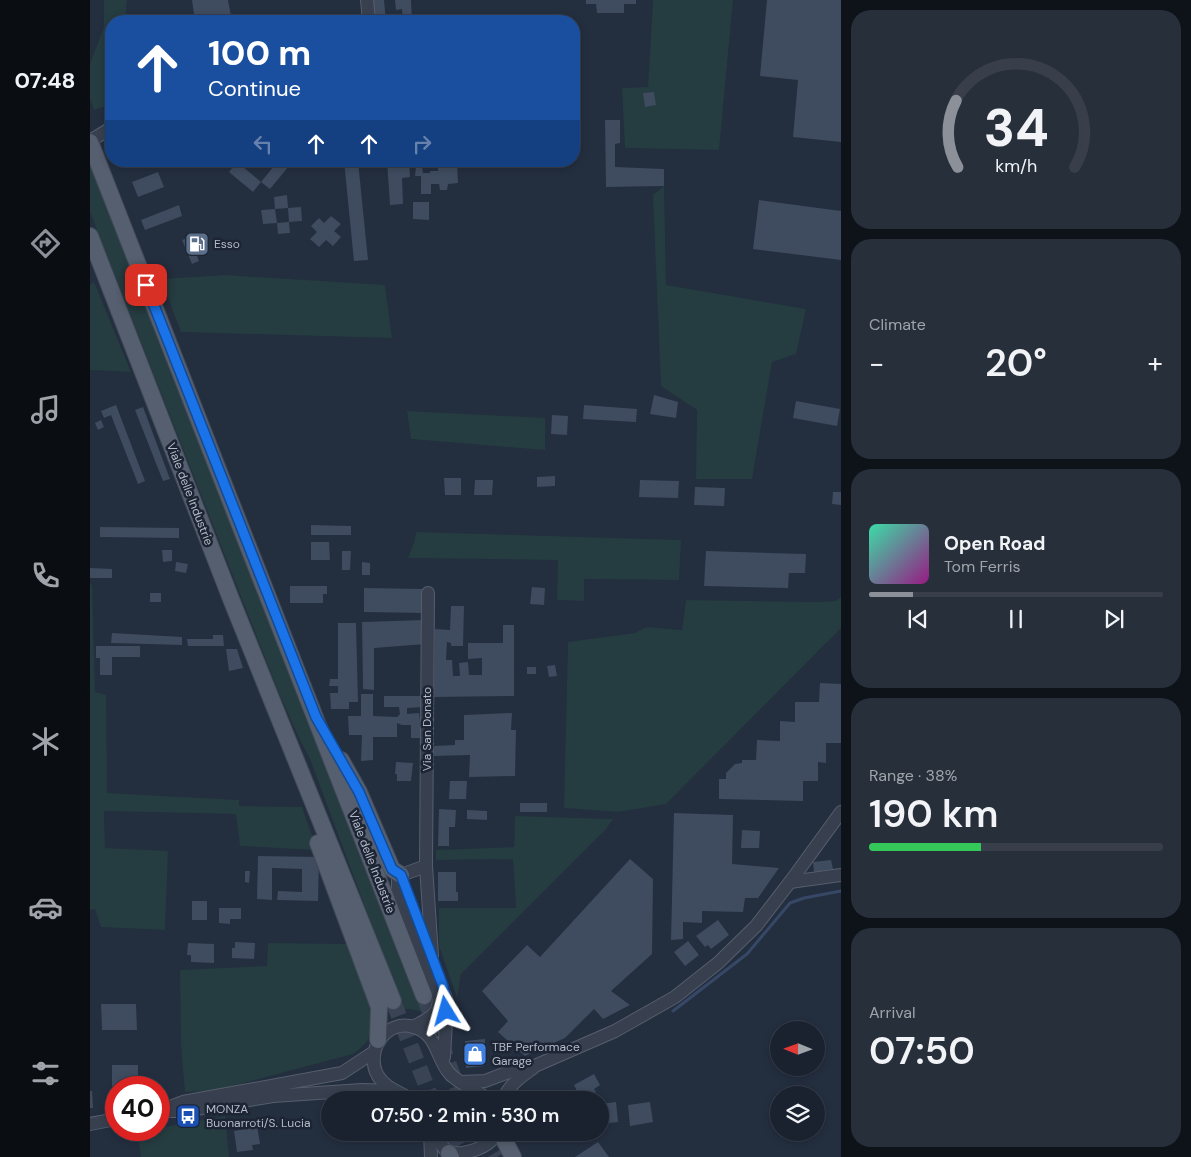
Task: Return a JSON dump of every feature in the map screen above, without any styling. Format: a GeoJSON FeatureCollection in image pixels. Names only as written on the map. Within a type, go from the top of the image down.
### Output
{"type":"FeatureCollection","features":[{"type":"Feature","properties":{"kind":"main road","name":"Viale delle Industrie"},"geometry":{"type":"LineString","coordinates":[[90,142],[424,996]]}},
{"type":"Feature","properties":{"kind":"main road","name":"Viale delle Industrie"},"geometry":{"type":"LineString","coordinates":[[90,236],[231,599],[393,1001]]}},
{"type":"Feature","properties":{"kind":"main road"},"geometry":{"type":"LineString","coordinates":[[280,717],[283,745],[379,1008],[376,1046]]}},
{"type":"Feature","properties":{"kind":"main road"},"geometry":{"type":"LineString","coordinates":[[316,717],[359,792],[392,869],[401,875]]}},
{"type":"Feature","properties":{"kind":"main road"},"geometry":{"type":"LineString","coordinates":[[503,1141],[512,1157]]}},
{"type":"Feature","properties":{"kind":"street"},"geometry":{"type":"LineString","coordinates":[[367,0],[368,15]]}},
{"type":"Feature","properties":{"kind":"street"},"geometry":{"type":"LineString","coordinates":[[90,142],[105,132]]}},
{"type":"Feature","properties":{"kind":"street","name":"Via San Donato"},"geometry":{"type":"LineString","coordinates":[[428,593],[426,866],[432,956]]}},
{"type":"Feature","properties":{"kind":"street"},"geometry":{"type":"LineString","coordinates":[[461,1082],[484,1080],[537,1065],[614,1031],[675,997],[718,963],[756,926],[841,812]]}},
{"type":"Feature","properties":{"kind":"street"},"geometry":{"type":"LineString","coordinates":[[413,1027],[437,1012],[440,1004],[398,889],[398,879],[401,875],[426,866]]}},
{"type":"Feature","properties":{"kind":"street","name":"Viale delle Industrie"},"geometry":{"type":"LineString","coordinates":[[401,875],[443,986],[447,1004],[443,1046],[444,1065]]}},
{"type":"Feature","properties":{"kind":"street"},"geometry":{"type":"LineString","coordinates":[[790,882],[841,875]]}},
{"type":"Feature","properties":{"kind":"street"},"geometry":{"type":"LineString","coordinates":[[394,1091],[380,1078],[374,1065],[376,1046],[382,1035],[397,1027],[413,1027],[425,1032],[436,1046],[444,1065],[451,1075],[475,1091]]}},
{"type":"Feature","properties":{"kind":"street"},"geometry":{"type":"LineString","coordinates":[[170,1107],[183,1102],[342,1073],[376,1046]]}},
{"type":"Feature","properties":{"kind":"street"},"geometry":{"type":"LineString","coordinates":[[507,1091],[517,1080],[537,1065]]}},
{"type":"Feature","properties":{"kind":"street"},"geometry":{"type":"LineString","coordinates":[[342,1091],[369,1089],[394,1091]]}},
{"type":"Feature","properties":{"kind":"street"},"geometry":{"type":"LineString","coordinates":[[170,1111],[184,1111],[273,1096],[321,1092]]}},
{"type":"Feature","properties":{"kind":"street"},"geometry":{"type":"LineString","coordinates":[[90,1124],[105,1121]]}},
{"type":"Feature","properties":{"kind":"street"},"geometry":{"type":"LineString","coordinates":[[430,1141],[431,1157]]}},
{"type":"Feature","properties":{"kind":"street"},"geometry":{"type":"LineString","coordinates":[[440,1141],[445,1154],[465,1154],[481,1150],[492,1141]]}},
{"type":"Feature","properties":{"kind":"green space"},"geometry":{"type":"Polygon","coordinates":[[[104,0],[127,0],[126,15],[105,15],[105,106],[94,110],[90,98],[90,64],[104,27],[104,0]]]}},
{"type":"Feature","properties":{"kind":"green space"},"geometry":{"type":"Polygon","coordinates":[[[653,0],[733,0],[719,150],[625,148],[622,88],[648,87],[653,0]]]}},
{"type":"Feature","properties":{"kind":"green space"},"geometry":{"type":"Polygon","coordinates":[[[90,158],[295,686],[436,995],[435,1002],[428,1013],[409,1009],[385,1011],[384,1009],[400,1001],[310,759],[279,693],[90,212],[90,158]]]}},
{"type":"Feature","properties":{"kind":"green space"},"geometry":{"type":"Polygon","coordinates":[[[664,186],[666,285],[806,309],[796,354],[772,362],[752,479],[696,479],[697,410],[661,386],[653,195],[664,186]]]}},
{"type":"Feature","properties":{"kind":"green space"},"geometry":{"type":"Polygon","coordinates":[[[225,275],[385,285],[392,338],[181,332],[161,279],[225,275]]]}},
{"type":"Feature","properties":{"kind":"green space"},"geometry":{"type":"Polygon","coordinates":[[[94,282],[131,372],[90,370],[90,285],[94,282]]]}},
{"type":"Feature","properties":{"kind":"green space"},"geometry":{"type":"Polygon","coordinates":[[[407,411],[545,418],[545,450],[411,439],[407,411]]]}},
{"type":"Feature","properties":{"kind":"green space"},"geometry":{"type":"Polygon","coordinates":[[[416,532],[681,540],[679,580],[584,579],[584,601],[557,600],[558,560],[408,558],[416,532]]]}},
{"type":"Feature","properties":{"kind":"green space"},"geometry":{"type":"Polygon","coordinates":[[[90,584],[92,585],[95,692],[106,695],[107,793],[239,800],[239,806],[302,807],[317,850],[240,846],[236,814],[104,811],[105,848],[168,851],[165,930],[101,927],[95,909],[90,910],[90,584]]]}},
{"type":"Feature","properties":{"kind":"green space"},"geometry":{"type":"Polygon","coordinates":[[[841,597],[841,628],[666,804],[618,812],[564,808],[568,642],[635,633],[647,627],[682,630],[686,600],[816,602],[836,601],[841,597]]]}},
{"type":"Feature","properties":{"kind":"green space"},"geometry":{"type":"Polygon","coordinates":[[[515,816],[613,819],[606,829],[461,974],[457,998],[439,946],[439,908],[516,908],[513,859],[436,860],[436,850],[514,847],[515,816]]]}},
{"type":"Feature","properties":{"kind":"green space"},"geometry":{"type":"Polygon","coordinates":[[[268,943],[349,944],[370,1004],[372,1028],[368,1040],[353,1054],[213,1091],[185,1092],[181,1046],[180,970],[267,966],[268,943]]]}},
{"type":"Feature","properties":{"kind":"green space"},"geometry":{"type":"Polygon","coordinates":[[[225,1116],[229,1157],[141,1157],[138,1141],[170,1141],[170,1126],[225,1116]]]}},
{"type":"Feature","properties":{"kind":"building"},"geometry":{"type":"Polygon","coordinates":[[[192,0],[228,0],[231,15],[194,15],[192,0]]]}},
{"type":"Feature","properties":{"kind":"building"},"geometry":{"type":"Polygon","coordinates":[[[372,0],[384,0],[385,15],[373,15],[372,0]]]}},
{"type":"Feature","properties":{"kind":"building"},"geometry":{"type":"Polygon","coordinates":[[[395,0],[411,0],[412,15],[402,15],[402,9],[396,10],[395,0]]]}},
{"type":"Feature","properties":{"kind":"building"},"geometry":{"type":"Polygon","coordinates":[[[586,0],[636,0],[636,4],[624,4],[624,13],[597,13],[596,4],[586,4],[586,0]]]}},
{"type":"Feature","properties":{"kind":"building"},"geometry":{"type":"Polygon","coordinates":[[[767,0],[841,0],[841,142],[793,137],[798,80],[760,76],[767,0]]]}},
{"type":"Feature","properties":{"kind":"building"},"geometry":{"type":"Polygon","coordinates":[[[654,92],[656,105],[645,107],[643,93],[654,92]]]}},
{"type":"Feature","properties":{"kind":"building"},"geometry":{"type":"Polygon","coordinates":[[[605,120],[620,120],[620,143],[615,144],[615,167],[664,169],[664,186],[606,187],[605,120]]]}},
{"type":"Feature","properties":{"kind":"building"},"geometry":{"type":"Polygon","coordinates":[[[233,167],[243,167],[261,182],[253,192],[229,172],[233,167]]]}},
{"type":"Feature","properties":{"kind":"building"},"geometry":{"type":"Polygon","coordinates":[[[273,167],[288,167],[270,189],[261,182],[273,167]]]}},
{"type":"Feature","properties":{"kind":"building"},"geometry":{"type":"Polygon","coordinates":[[[345,167],[359,167],[368,260],[354,261],[345,167]]]}},
{"type":"Feature","properties":{"kind":"building"},"geometry":{"type":"Polygon","coordinates":[[[387,167],[409,167],[410,177],[402,178],[403,204],[390,205],[387,167]]]}},
{"type":"Feature","properties":{"kind":"building"},"geometry":{"type":"Polygon","coordinates":[[[416,167],[422,167],[423,173],[438,171],[438,167],[457,167],[458,183],[448,184],[447,190],[440,190],[439,184],[431,184],[431,194],[421,194],[421,176],[415,176],[416,167]]]}},
{"type":"Feature","properties":{"kind":"building"},"geometry":{"type":"Polygon","coordinates":[[[158,172],[164,187],[138,197],[132,182],[158,172]]]}},
{"type":"Feature","properties":{"kind":"building"},"geometry":{"type":"Polygon","coordinates":[[[287,195],[288,208],[275,209],[274,197],[287,195]]]}},
{"type":"Feature","properties":{"kind":"building"},"geometry":{"type":"Polygon","coordinates":[[[759,200],[841,211],[841,260],[753,249],[759,200]]]}},
{"type":"Feature","properties":{"kind":"building"},"geometry":{"type":"Polygon","coordinates":[[[413,202],[429,202],[429,220],[413,219],[413,202]]]}},
{"type":"Feature","properties":{"kind":"building"},"geometry":{"type":"Polygon","coordinates":[[[179,205],[182,216],[145,230],[141,220],[179,205]]]}},
{"type":"Feature","properties":{"kind":"building"},"geometry":{"type":"Polygon","coordinates":[[[301,207],[302,221],[289,222],[288,208],[301,207]]]}},
{"type":"Feature","properties":{"kind":"building"},"geometry":{"type":"Polygon","coordinates":[[[275,209],[277,223],[263,224],[261,210],[275,209]]]}},
{"type":"Feature","properties":{"kind":"building"},"geometry":{"type":"Polygon","coordinates":[[[331,216],[341,224],[334,231],[341,237],[333,246],[326,240],[319,247],[310,239],[317,232],[311,226],[319,218],[324,223],[331,216]]]}},
{"type":"Feature","properties":{"kind":"building"},"geometry":{"type":"Polygon","coordinates":[[[289,222],[290,233],[278,234],[277,223],[289,222]]]}},
{"type":"Feature","properties":{"kind":"building"},"geometry":{"type":"Polygon","coordinates":[[[190,237],[199,261],[192,264],[182,240],[190,237]]]}},
{"type":"Feature","properties":{"kind":"building"},"geometry":{"type":"Polygon","coordinates":[[[654,395],[678,402],[676,418],[650,414],[654,395]]]}},
{"type":"Feature","properties":{"kind":"building"},"geometry":{"type":"Polygon","coordinates":[[[796,401],[840,409],[837,426],[793,418],[796,401]]]}},
{"type":"Feature","properties":{"kind":"building"},"geometry":{"type":"Polygon","coordinates":[[[116,405],[145,481],[138,484],[111,415],[104,418],[101,411],[116,405]]]}},
{"type":"Feature","properties":{"kind":"building"},"geometry":{"type":"Polygon","coordinates":[[[584,405],[637,409],[636,422],[583,419],[584,405]]]}},
{"type":"Feature","properties":{"kind":"building"},"geometry":{"type":"Polygon","coordinates":[[[143,407],[170,479],[163,481],[135,410],[143,407]]]}},
{"type":"Feature","properties":{"kind":"building"},"geometry":{"type":"Polygon","coordinates":[[[552,415],[568,416],[567,435],[551,434],[552,415]]]}},
{"type":"Feature","properties":{"kind":"building"},"geometry":{"type":"Polygon","coordinates":[[[101,420],[104,427],[98,430],[95,423],[101,420]]]}},
{"type":"Feature","properties":{"kind":"building"},"geometry":{"type":"Polygon","coordinates":[[[555,476],[555,486],[537,487],[537,477],[555,476]]]}},
{"type":"Feature","properties":{"kind":"building"},"geometry":{"type":"Polygon","coordinates":[[[444,478],[461,478],[461,495],[445,495],[444,478]]]}},
{"type":"Feature","properties":{"kind":"building"},"geometry":{"type":"Polygon","coordinates":[[[475,480],[493,480],[492,495],[474,495],[475,480]]]}},
{"type":"Feature","properties":{"kind":"building"},"geometry":{"type":"Polygon","coordinates":[[[640,480],[679,481],[678,498],[639,497],[640,480]]]}},
{"type":"Feature","properties":{"kind":"building"},"geometry":{"type":"Polygon","coordinates":[[[695,487],[725,488],[724,506],[694,505],[695,487]]]}},
{"type":"Feature","properties":{"kind":"building"},"geometry":{"type":"Polygon","coordinates":[[[833,492],[841,492],[841,505],[832,504],[833,492]]]}},
{"type":"Feature","properties":{"kind":"building"},"geometry":{"type":"Polygon","coordinates":[[[311,525],[351,526],[351,535],[311,535],[311,525]]]}},
{"type":"Feature","properties":{"kind":"building"},"geometry":{"type":"Polygon","coordinates":[[[100,527],[179,528],[179,538],[100,537],[100,527]]]}},
{"type":"Feature","properties":{"kind":"building"},"geometry":{"type":"Polygon","coordinates":[[[311,542],[329,542],[330,560],[311,560],[311,542]]]}},
{"type":"Feature","properties":{"kind":"building"},"geometry":{"type":"Polygon","coordinates":[[[162,550],[172,550],[172,561],[163,562],[162,550]]]}},
{"type":"Feature","properties":{"kind":"building"},"geometry":{"type":"Polygon","coordinates":[[[342,551],[351,551],[350,570],[342,570],[342,551]]]}},
{"type":"Feature","properties":{"kind":"building"},"geometry":{"type":"Polygon","coordinates":[[[706,551],[806,554],[805,573],[789,573],[788,588],[704,586],[706,551]]]}},
{"type":"Feature","properties":{"kind":"building"},"geometry":{"type":"Polygon","coordinates":[[[176,562],[188,564],[186,573],[175,571],[176,562]]]}},
{"type":"Feature","properties":{"kind":"building"},"geometry":{"type":"Polygon","coordinates":[[[362,562],[370,563],[370,575],[362,575],[362,562]]]}},
{"type":"Feature","properties":{"kind":"building"},"geometry":{"type":"Polygon","coordinates":[[[90,568],[112,569],[112,578],[90,578],[90,568]]]}},
{"type":"Feature","properties":{"kind":"building"},"geometry":{"type":"Polygon","coordinates":[[[290,586],[327,586],[327,594],[323,594],[323,603],[290,603],[290,586]]]}},
{"type":"Feature","properties":{"kind":"building"},"geometry":{"type":"Polygon","coordinates":[[[532,587],[545,588],[544,605],[530,604],[532,587]]]}},
{"type":"Feature","properties":{"kind":"building"},"geometry":{"type":"Polygon","coordinates":[[[364,588],[424,589],[423,613],[364,612],[364,588]]]}},
{"type":"Feature","properties":{"kind":"building"},"geometry":{"type":"Polygon","coordinates":[[[150,593],[161,593],[161,602],[150,602],[150,593]]]}},
{"type":"Feature","properties":{"kind":"building"},"geometry":{"type":"Polygon","coordinates":[[[451,606],[464,606],[463,646],[451,646],[451,643],[447,642],[446,660],[452,660],[453,676],[460,676],[459,663],[468,662],[469,675],[482,675],[482,658],[468,659],[468,643],[503,643],[503,625],[514,625],[514,696],[434,697],[435,629],[450,630],[451,606]]]}},
{"type":"Feature","properties":{"kind":"building"},"geometry":{"type":"Polygon","coordinates":[[[425,620],[426,644],[374,648],[374,690],[363,689],[362,622],[425,620]]]}},
{"type":"Feature","properties":{"kind":"building"},"geometry":{"type":"Polygon","coordinates":[[[338,623],[356,623],[358,702],[349,702],[349,709],[331,709],[330,693],[338,693],[338,686],[329,686],[330,679],[338,679],[338,623]]]}},
{"type":"Feature","properties":{"kind":"building"},"geometry":{"type":"Polygon","coordinates":[[[112,633],[182,637],[182,645],[111,643],[112,633]]]}},
{"type":"Feature","properties":{"kind":"building"},"geometry":{"type":"Polygon","coordinates":[[[213,635],[223,635],[224,646],[188,646],[187,639],[213,639],[213,635]]]}},
{"type":"Feature","properties":{"kind":"building"},"geometry":{"type":"Polygon","coordinates":[[[96,646],[140,646],[140,657],[112,657],[112,675],[100,675],[100,658],[96,658],[96,646]]]}},
{"type":"Feature","properties":{"kind":"building"},"geometry":{"type":"Polygon","coordinates":[[[226,649],[237,649],[243,668],[229,671],[226,649]]]}},
{"type":"Feature","properties":{"kind":"building"},"geometry":{"type":"Polygon","coordinates":[[[555,665],[557,676],[549,677],[547,666],[555,665]]]}},
{"type":"Feature","properties":{"kind":"building"},"geometry":{"type":"Polygon","coordinates":[[[527,667],[536,667],[536,674],[527,674],[527,667]]]}},
{"type":"Feature","properties":{"kind":"building"},"geometry":{"type":"Polygon","coordinates":[[[820,683],[841,684],[841,743],[826,743],[826,763],[818,762],[818,781],[803,781],[803,801],[719,799],[719,779],[726,779],[726,773],[735,764],[742,763],[742,760],[756,760],[757,740],[780,741],[780,721],[795,722],[795,702],[819,702],[820,683]]]}},
{"type":"Feature","properties":{"kind":"building"},"geometry":{"type":"Polygon","coordinates":[[[361,694],[373,694],[373,716],[397,717],[400,714],[399,707],[384,707],[384,696],[425,696],[424,707],[407,708],[407,714],[419,713],[422,738],[411,738],[411,725],[397,723],[397,737],[373,737],[373,760],[361,761],[362,735],[349,735],[348,716],[361,716],[361,694]]]}},
{"type":"Feature","properties":{"kind":"building"},"geometry":{"type":"Polygon","coordinates":[[[512,713],[511,730],[516,730],[515,776],[469,777],[470,755],[433,756],[433,746],[455,745],[455,740],[464,740],[464,715],[512,713]]]}},
{"type":"Feature","properties":{"kind":"building"},"geometry":{"type":"Polygon","coordinates":[[[396,762],[413,763],[411,781],[397,781],[397,774],[395,774],[396,762]]]}},
{"type":"Feature","properties":{"kind":"building"},"geometry":{"type":"Polygon","coordinates":[[[450,781],[467,781],[466,799],[449,799],[450,781]]]}},
{"type":"Feature","properties":{"kind":"building"},"geometry":{"type":"Polygon","coordinates":[[[520,803],[547,803],[547,812],[520,812],[520,803]]]}},
{"type":"Feature","properties":{"kind":"building"},"geometry":{"type":"Polygon","coordinates":[[[439,809],[456,810],[455,827],[449,827],[449,846],[438,846],[439,809]]]}},
{"type":"Feature","properties":{"kind":"building"},"geometry":{"type":"Polygon","coordinates":[[[467,810],[487,811],[487,820],[467,819],[467,810]]]}},
{"type":"Feature","properties":{"kind":"building"},"geometry":{"type":"Polygon","coordinates":[[[674,813],[733,815],[732,864],[779,868],[758,898],[745,898],[743,912],[702,911],[702,923],[683,922],[683,939],[671,940],[674,813]]]}},
{"type":"Feature","properties":{"kind":"building"},"geometry":{"type":"Polygon","coordinates":[[[742,830],[760,831],[759,848],[741,848],[742,830]]]}},
{"type":"Feature","properties":{"kind":"building"},"geometry":{"type":"Polygon","coordinates":[[[258,856],[319,857],[318,901],[277,900],[278,891],[302,892],[302,869],[272,868],[272,900],[257,899],[258,856]]]}},
{"type":"Feature","properties":{"kind":"building"},"geometry":{"type":"Polygon","coordinates":[[[630,859],[653,879],[652,954],[611,991],[630,1005],[603,1019],[594,1009],[565,1038],[525,1056],[498,1032],[508,1021],[482,991],[527,945],[540,957],[630,859]]]}},
{"type":"Feature","properties":{"kind":"building"},"geometry":{"type":"Polygon","coordinates":[[[831,860],[833,869],[814,872],[813,862],[831,860]]]}},
{"type":"Feature","properties":{"kind":"building"},"geometry":{"type":"Polygon","coordinates":[[[245,871],[250,871],[249,883],[245,882],[245,871]]]}},
{"type":"Feature","properties":{"kind":"building"},"geometry":{"type":"Polygon","coordinates":[[[438,872],[456,872],[458,901],[438,901],[438,872]]]}},
{"type":"Feature","properties":{"kind":"building"},"geometry":{"type":"Polygon","coordinates":[[[192,901],[207,901],[207,920],[192,920],[192,901]]]}},
{"type":"Feature","properties":{"kind":"building"},"geometry":{"type":"Polygon","coordinates":[[[219,908],[241,908],[241,919],[230,919],[230,924],[219,923],[219,908]]]}},
{"type":"Feature","properties":{"kind":"building"},"geometry":{"type":"Polygon","coordinates":[[[718,920],[729,935],[711,949],[708,945],[705,947],[696,936],[718,920]]]}},
{"type":"Feature","properties":{"kind":"building"},"geometry":{"type":"Polygon","coordinates":[[[688,941],[699,955],[685,966],[674,952],[688,941]]]}},
{"type":"Feature","properties":{"kind":"building"},"geometry":{"type":"Polygon","coordinates":[[[235,942],[255,943],[254,959],[232,958],[232,948],[235,948],[235,942]]]}},
{"type":"Feature","properties":{"kind":"building"},"geometry":{"type":"Polygon","coordinates":[[[188,943],[214,944],[214,963],[191,962],[191,955],[187,955],[188,943]]]}},
{"type":"Feature","properties":{"kind":"building"},"geometry":{"type":"Polygon","coordinates":[[[101,1004],[136,1004],[137,1030],[102,1030],[101,1004]]]}},
{"type":"Feature","properties":{"kind":"building","name":"TBF Performace Garage"},"geometry":{"type":"Polygon","coordinates":[[[485,1039],[484,1066],[466,1068],[465,1041],[485,1039]]]}},
{"type":"Feature","properties":{"kind":"building"},"geometry":{"type":"Polygon","coordinates":[[[112,1065],[138,1065],[138,1076],[112,1076],[112,1065]]]}},
{"type":"Feature","properties":{"kind":"building"},"geometry":{"type":"Polygon","coordinates":[[[594,1074],[600,1085],[594,1089],[595,1091],[577,1091],[574,1085],[594,1074]]]}},
{"type":"Feature","properties":{"kind":"building"},"geometry":{"type":"Polygon","coordinates":[[[90,1091],[92,1091],[93,1108],[90,1108],[90,1091]]]}},
{"type":"Feature","properties":{"kind":"building"},"geometry":{"type":"Polygon","coordinates":[[[616,1102],[618,1122],[609,1123],[609,1103],[616,1102]]]}},
{"type":"Feature","properties":{"kind":"building"},"geometry":{"type":"Polygon","coordinates":[[[650,1102],[653,1122],[630,1126],[628,1105],[650,1102]]]}},
{"type":"Feature","properties":{"kind":"building"},"geometry":{"type":"Polygon","coordinates":[[[256,1119],[260,1144],[252,1145],[253,1150],[237,1152],[234,1131],[245,1129],[243,1121],[256,1119]]]}},
{"type":"Feature","properties":{"kind":"building"},"geometry":{"type":"Polygon","coordinates":[[[598,1142],[609,1157],[575,1157],[598,1142]]]}},
{"type":"Feature","properties":{"kind":"waterway"},"geometry":{"type":"LineString","coordinates":[[673,1011],[747,954],[790,903],[804,898],[841,891]]}},
{"type":"Feature","properties":{"kind":"tunnel"},"geometry":{"type":"LineString","coordinates":[[424,996],[459,1091]]}},
{"type":"Feature","properties":{"kind":"tunnel"},"geometry":{"type":"LineString","coordinates":[[393,1001],[428,1091]]}},
{"type":"Feature","properties":{"kind":"tunnel"},"geometry":{"type":"LineString","coordinates":[[455,1141],[463,1157]]}},
{"type":"Feature","properties":{"kind":"tunnel"},"geometry":{"type":"LineString","coordinates":[[488,1141],[497,1157]]}},
{"type":"Feature","properties":{"kind":"place","name":"Esso"},"geometry":{"type":"Point","coordinates":[197,244]}},
{"type":"Feature","properties":{"kind":"place","name":"TBF Performace Garage"},"geometry":{"type":"Point","coordinates":[475,1054]}},
{"type":"Feature","properties":{"kind":"place","name":"MONZA Buonarroti/S. Lucia"},"geometry":{"type":"Point","coordinates":[188,1116]}},
{"type":"Feature","properties":{"kind":"route"},"geometry":{"type":"LineString","coordinates":[[146,285],[316,717],[359,792],[392,869],[401,875],[446,995],[446,1011]]}}]}
